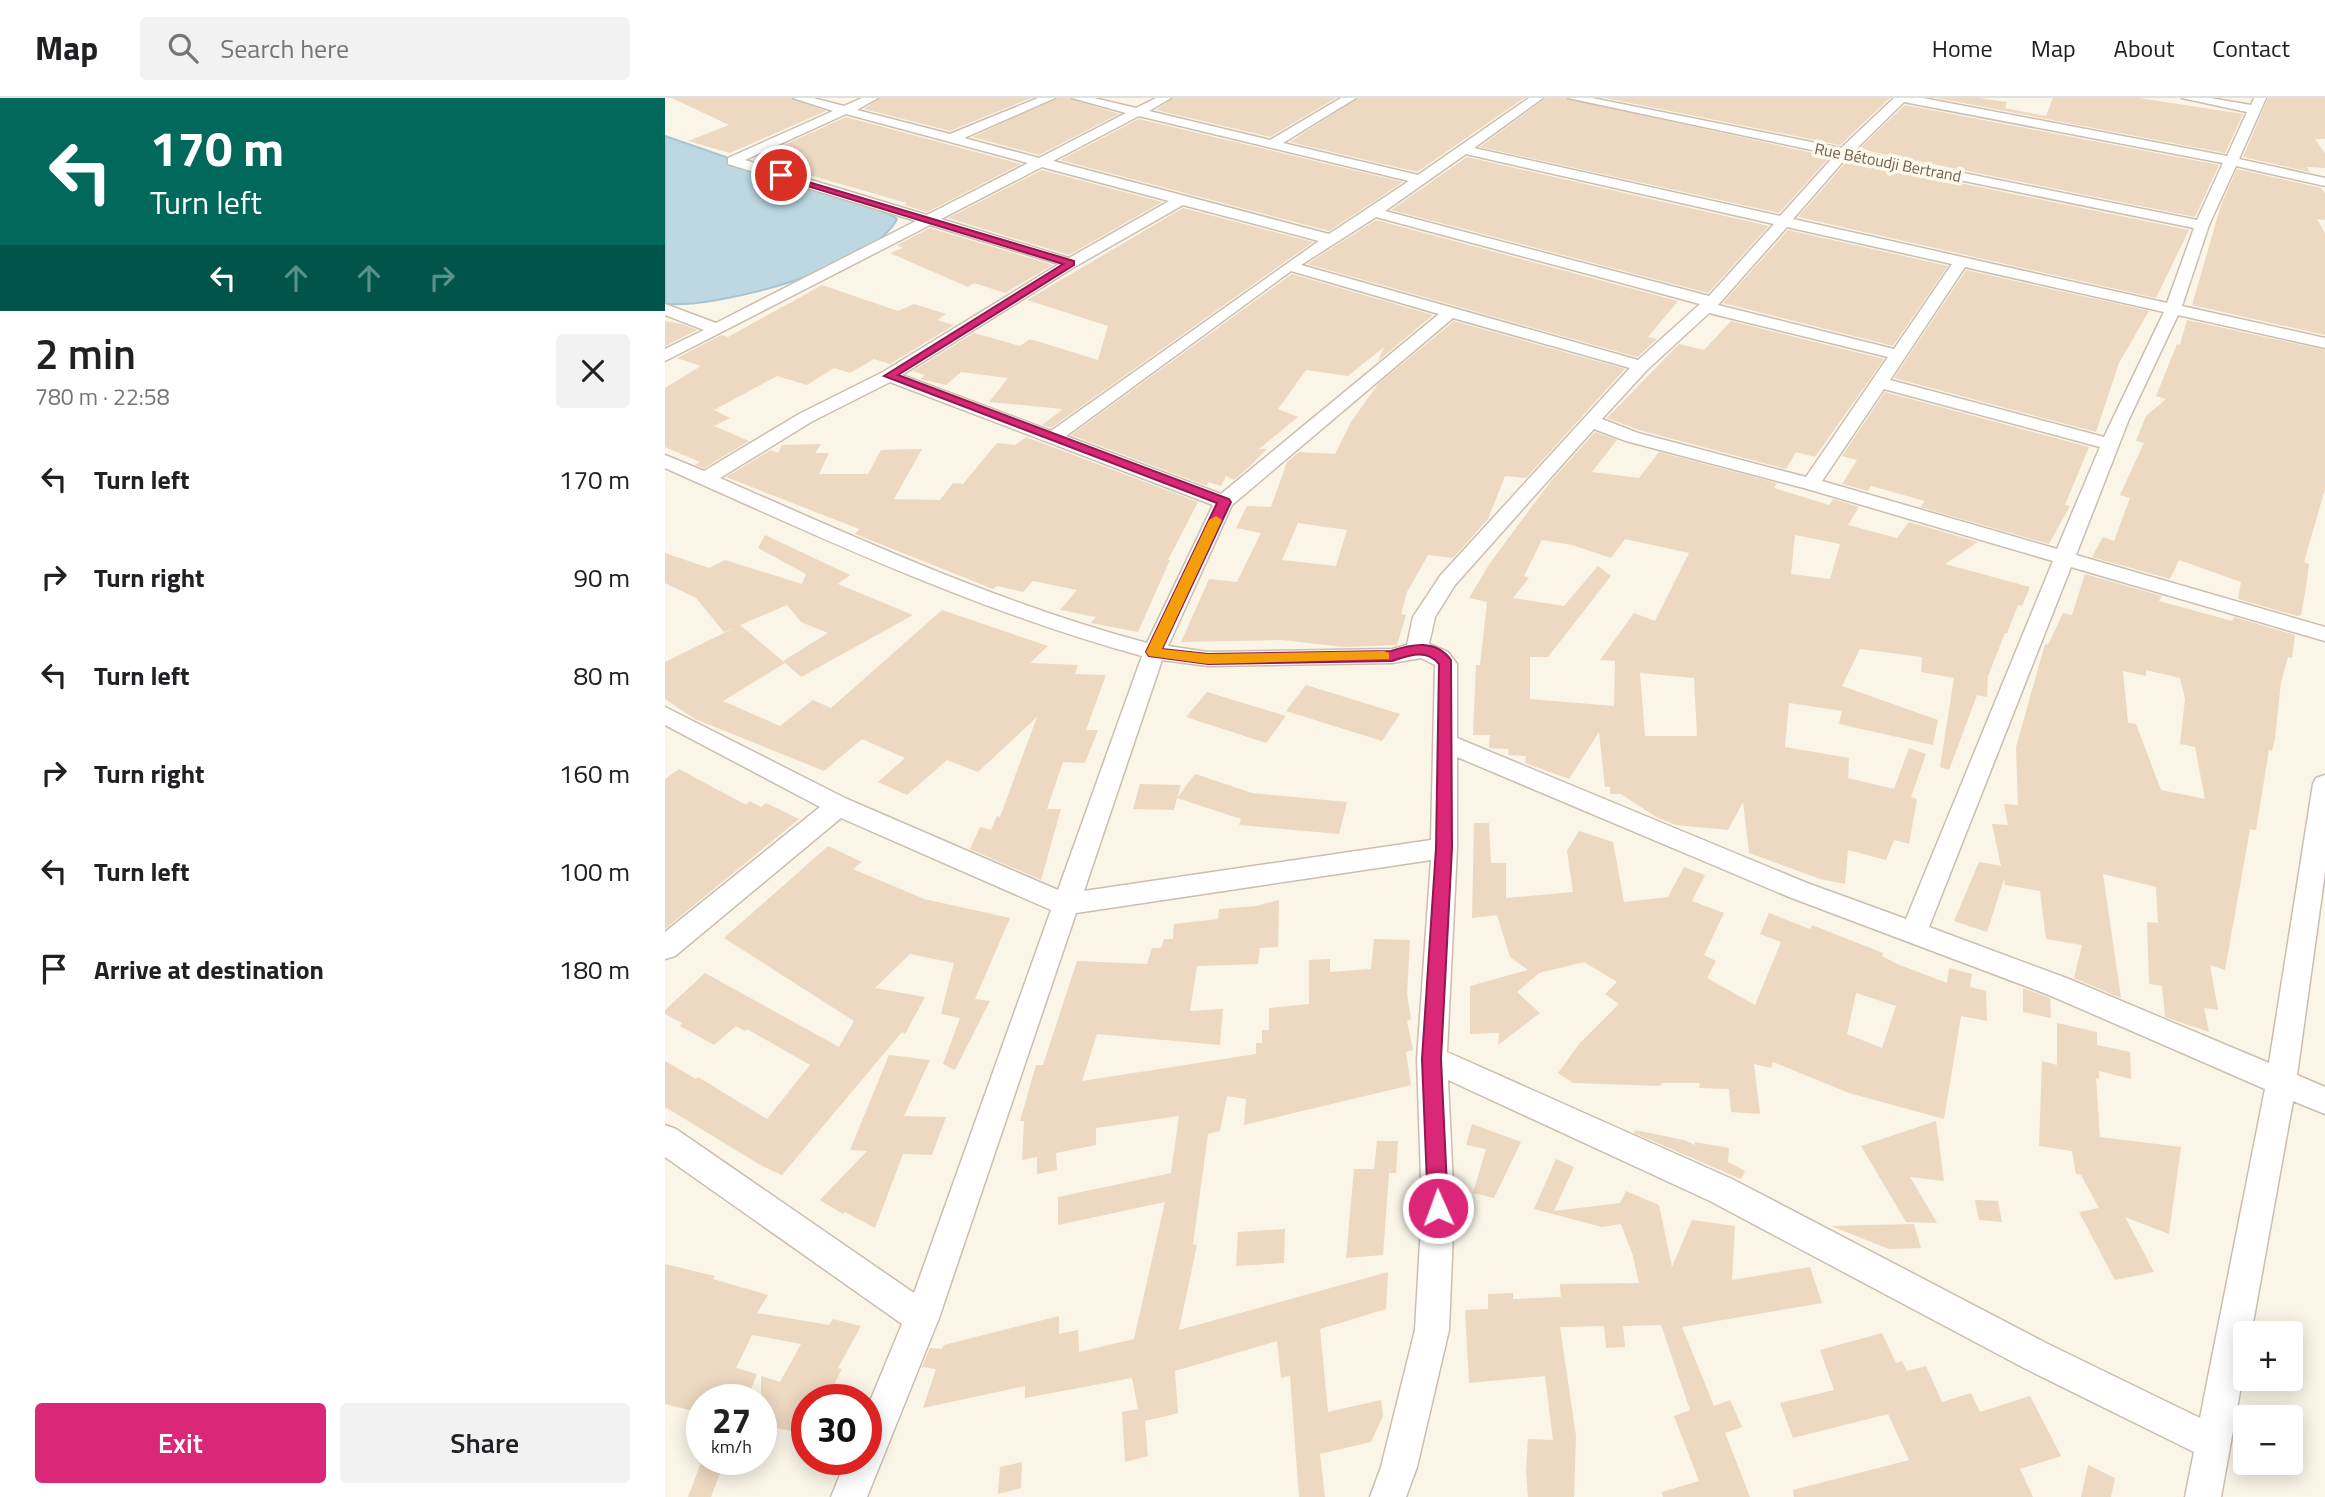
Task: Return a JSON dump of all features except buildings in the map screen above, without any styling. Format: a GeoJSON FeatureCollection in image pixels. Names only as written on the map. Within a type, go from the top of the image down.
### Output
{"type":"FeatureCollection","features":[{"type":"Feature","properties":{"kind":"street"},"geometry":{"type":"LineString","coordinates":[[799,98],[1333,240]]}},
{"type":"Feature","properties":{"kind":"street"},"geometry":{"type":"LineString","coordinates":[[872,98],[733,161],[1071,263]]}},
{"type":"Feature","properties":{"kind":"street"},"geometry":{"type":"LineString","coordinates":[[950,139],[1049,98]]}},
{"type":"Feature","properties":{"kind":"street"},"geometry":{"type":"LineString","coordinates":[[1078,98],[1418,179]]}},
{"type":"Feature","properties":{"kind":"street"},"geometry":{"type":"LineString","coordinates":[[665,356],[1164,98]]}},
{"type":"Feature","properties":{"kind":"street"},"geometry":{"type":"LineString","coordinates":[[1272,144],[1350,98]]}},
{"type":"Feature","properties":{"kind":"street"},"geometry":{"type":"LineString","coordinates":[[1052,438],[1289,266],[1333,240],[1537,98]]}},
{"type":"Feature","properties":{"kind":"street","name":"Rue Bétoudji Bertrand"},"geometry":{"type":"LineString","coordinates":[[1574,98],[2202,225]]}},
{"type":"Feature","properties":{"kind":"street"},"geometry":{"type":"LineString","coordinates":[[1417,648],[1424,617],[1447,581],[1640,366],[1708,304],[1844,153],[1903,98],[2232,161],[2325,182]]}},
{"type":"Feature","properties":{"kind":"street"},"geometry":{"type":"LineString","coordinates":[[1914,931],[2110,444],[2172,309],[2202,225],[2257,104],[2188,98]]}},
{"type":"Feature","properties":{"kind":"street"},"geometry":{"type":"LineString","coordinates":[[1465,150],[2325,343]]}},
{"type":"Feature","properties":{"kind":"street"},"geometry":{"type":"LineString","coordinates":[[705,479],[794,424],[889,376],[1071,263],[1181,200]]}},
{"type":"Feature","properties":{"kind":"street"},"geometry":{"type":"LineString","coordinates":[[1374,212],[1900,355]]}},
{"type":"Feature","properties":{"kind":"street"},"geometry":{"type":"LineString","coordinates":[[1811,484],[1961,262]]}},
{"type":"Feature","properties":{"kind":"street"},"geometry":{"type":"LineString","coordinates":[[1289,266],[1640,366]]}},
{"type":"Feature","properties":{"kind":"street"},"geometry":{"type":"LineString","coordinates":[[665,309],[715,328]]}},
{"type":"Feature","properties":{"kind":"street"},"geometry":{"type":"LineString","coordinates":[[882,1415],[922,1318],[1154,652],[1224,502],[1449,313]]}},
{"type":"Feature","properties":{"kind":"street"},"geometry":{"type":"LineString","coordinates":[[889,376],[1224,502]]}},
{"type":"Feature","properties":{"kind":"street"},"geometry":{"type":"LineString","coordinates":[[1878,382],[2110,444]]}},
{"type":"Feature","properties":{"kind":"street"},"geometry":{"type":"LineString","coordinates":[[1590,421],[1632,437],[1811,484],[2325,634]]}},
{"type":"Feature","properties":{"kind":"street"},"geometry":{"type":"LineString","coordinates":[[665,461],[865,549],[1076,631],[1154,652],[1208,659],[1392,656],[1417,648],[1441,656],[1446,664],[1446,743],[1444,848],[1432,1059],[1438,1208],[1432,1330],[1399,1467],[1388,1497]]}},
{"type":"Feature","properties":{"kind":"street"},"geometry":{"type":"LineString","coordinates":[[665,715],[838,806],[1064,904],[1444,848]]}},
{"type":"Feature","properties":{"kind":"street"},"geometry":{"type":"LineString","coordinates":[[1446,743],[1798,890],[2059,987],[2325,1101]]}},
{"type":"Feature","properties":{"kind":"street"},"geometry":{"type":"LineString","coordinates":[[2203,1497],[2281,1083],[2325,784]]}},
{"type":"Feature","properties":{"kind":"street"},"geometry":{"type":"LineString","coordinates":[[665,948],[838,806]]}},
{"type":"Feature","properties":{"kind":"street"},"geometry":{"type":"LineString","coordinates":[[1432,1059],[1721,1191],[2036,1356],[2212,1442]]}},
{"type":"Feature","properties":{"kind":"street"},"geometry":{"type":"LineString","coordinates":[[665,1139],[922,1318]]}},
{"type":"Feature","properties":{"kind":"street"},"geometry":{"type":"LineString","coordinates":[[849,1497],[858,1475]]}},
{"type":"Feature","properties":{"kind":"water"},"geometry":{"type":"Polygon","coordinates":[[[665,136],[726,157],[736,165],[754,172],[857,201],[897,219],[882,237],[857,254],[791,282],[720,299],[689,304],[665,304],[665,136]]]}},
{"type":"Feature","properties":{"kind":"slow traffic"},"geometry":{"type":"LineString","coordinates":[[1216,520],[1154,652],[1208,659],[1384,656]]}},
{"type":"Feature","properties":{"kind":"route"},"geometry":{"type":"LineString","coordinates":[[781,175],[1071,263],[889,376],[1224,502],[1154,652],[1208,659],[1392,656],[1417,648],[1441,656],[1446,664],[1444,848],[1432,1059],[1438,1208]]}}]}
